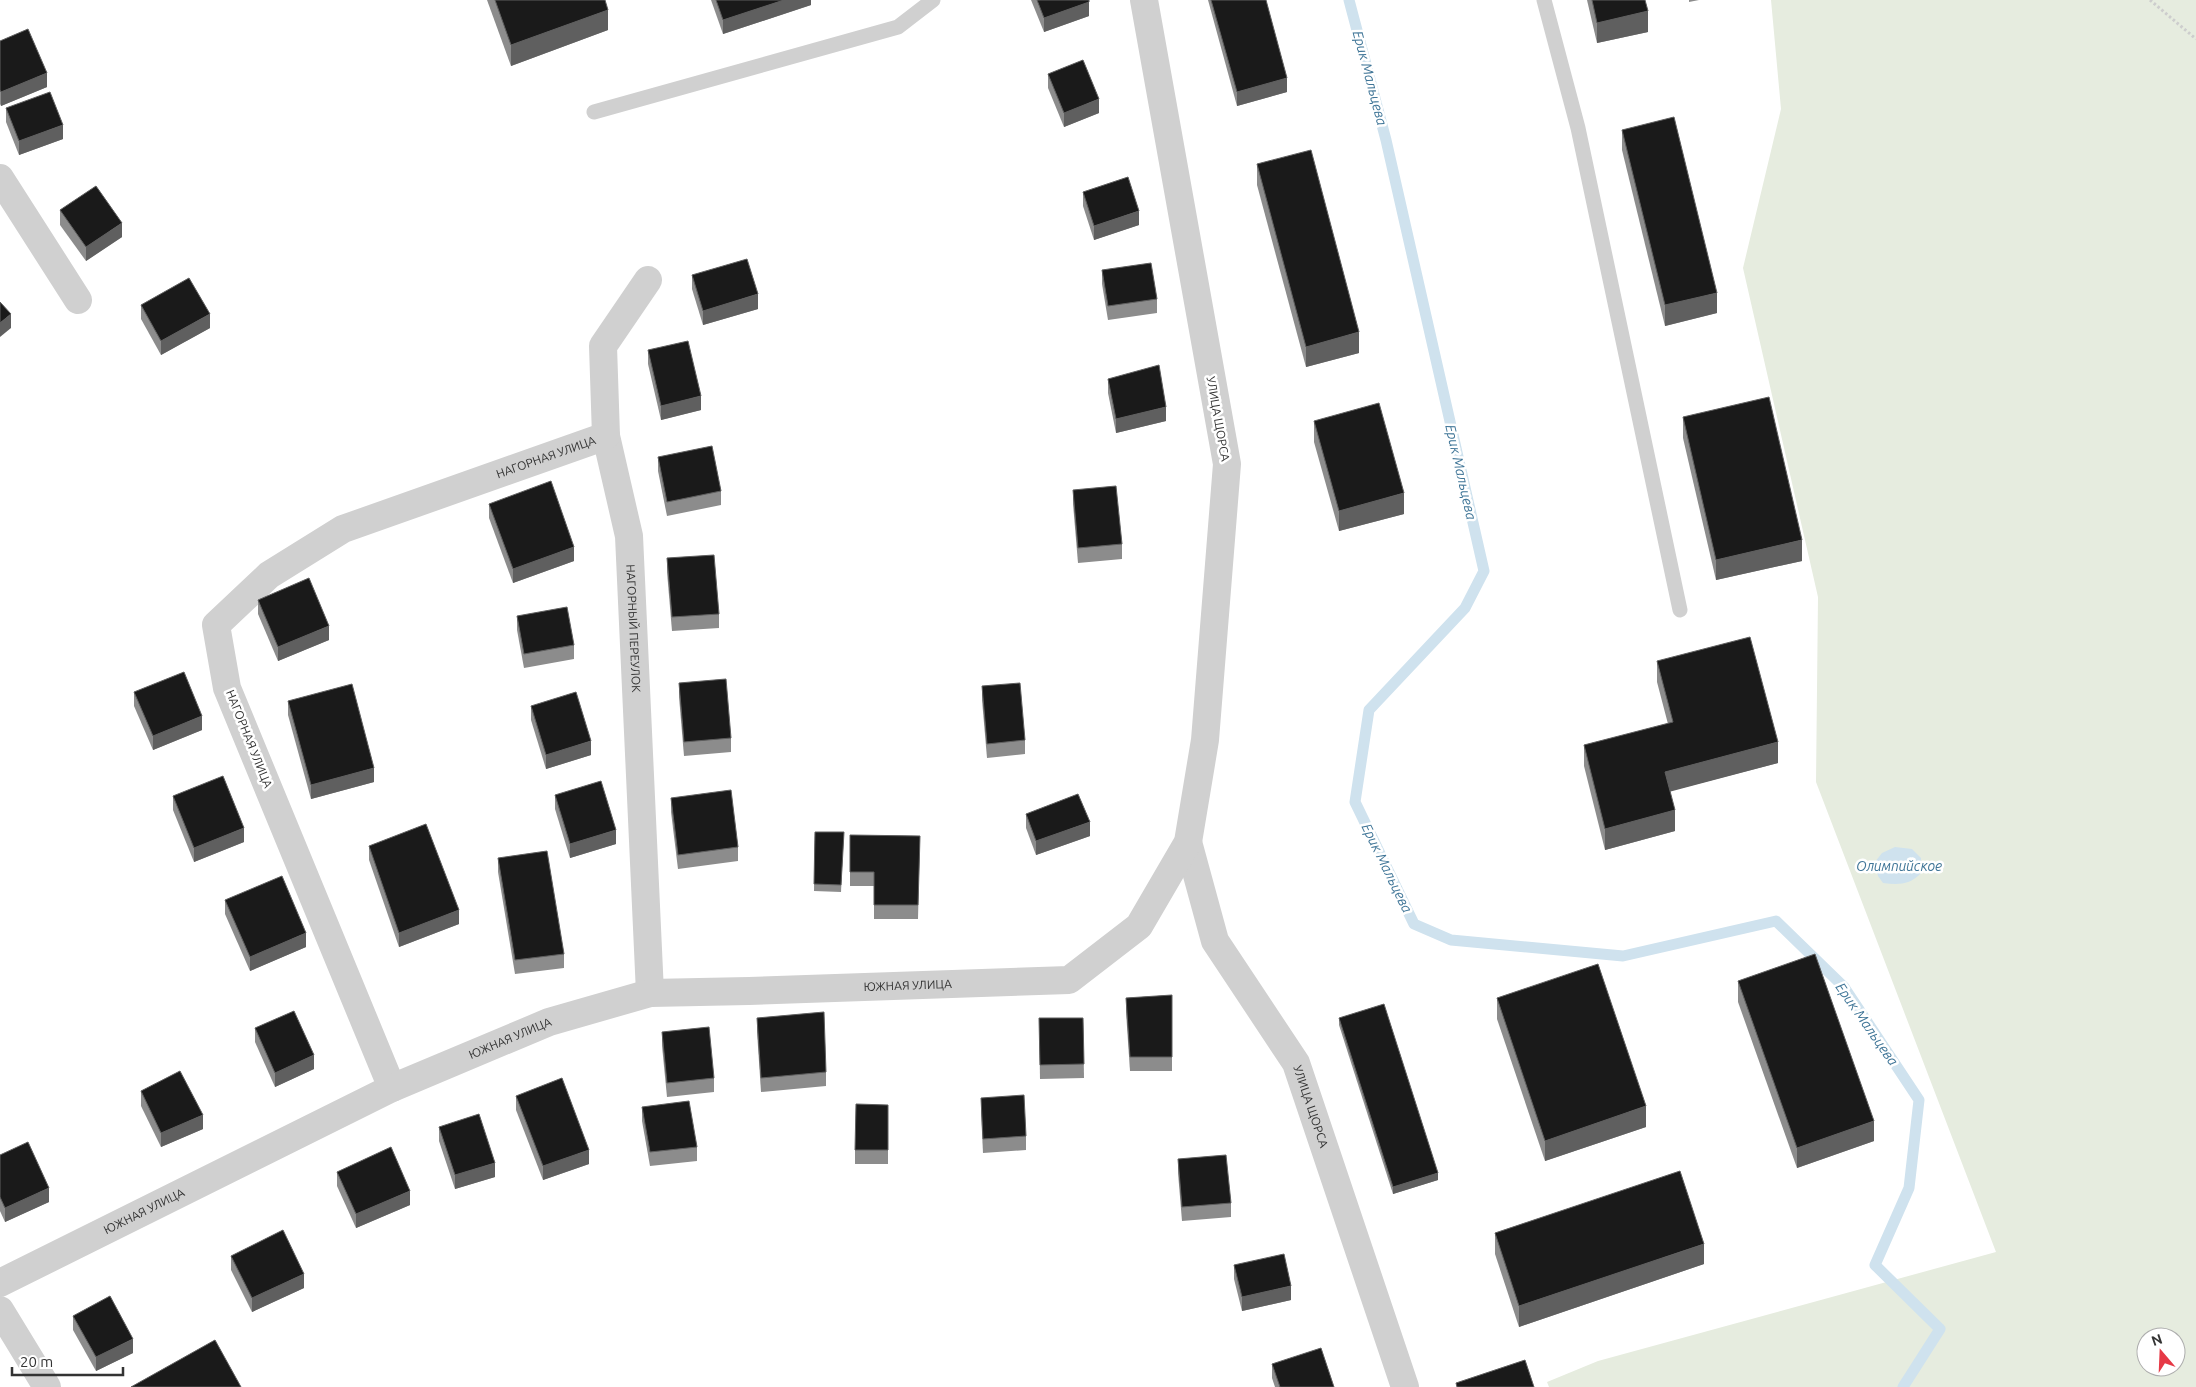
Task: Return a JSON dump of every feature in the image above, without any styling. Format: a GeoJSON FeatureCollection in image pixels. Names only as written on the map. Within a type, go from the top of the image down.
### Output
{"type":"FeatureCollection","features":[{"type":"Feature","properties":{"kind":"street","name":"УЛИЦА ЩОРСА"},"geometry":{"type":"LineString","coordinates":[[1069,980],[1139,926],[1188,842],[1205,740],[1227,464],[1144,0]]}},
{"type":"Feature","properties":{"kind":"street"},"geometry":{"type":"LineString","coordinates":[[0,178],[78,300]]}},
{"type":"Feature","properties":{"kind":"street","name":"НАГОРНЫЙ ПЕРЕУЛОК"},"geometry":{"type":"LineString","coordinates":[[648,280],[603,346],[606,436],[629,536],[650,993]]}},
{"type":"Feature","properties":{"kind":"street","name":"НАГОРНАЯ УЛИЦА"},"geometry":{"type":"LineString","coordinates":[[392,1088],[228,688],[216,626],[269,574],[343,529],[606,436]]}},
{"type":"Feature","properties":{"kind":"street","name":"УЛИЦА ЩОРСА"},"geometry":{"type":"LineString","coordinates":[[1188,842],[1215,941],[1296,1062],[1405,1387]]}},
{"type":"Feature","properties":{"kind":"street","name":"ЮЖНАЯ УЛИЦА"},"geometry":{"type":"LineString","coordinates":[[0,1283],[392,1088],[549,1022],[650,993],[1069,980]]}},
{"type":"Feature","properties":{"kind":"street"},"geometry":{"type":"LineString","coordinates":[[0,1310],[48,1387]]}},
{"type":"Feature","properties":{"kind":"lane"},"geometry":{"type":"LineString","coordinates":[[594,112],[898,27],[933,0]]}},
{"type":"Feature","properties":{"kind":"lane"},"geometry":{"type":"LineString","coordinates":[[1544,0],[1578,128],[1680,610]]}},
{"type":"Feature","properties":{"kind":"path"},"geometry":{"type":"LineString","coordinates":[[2150,0],[2196,39]]}},
{"type":"Feature","properties":{"kind":"shaded area"},"geometry":{"type":"Polygon","coordinates":[[[1771,0],[2196,0],[2196,1387],[1549,1387],[1547,1382],[1598,1361],[1996,1252],[1816,782],[1818,597],[1743,268],[1781,109],[1771,0]]]}},
{"type":"Feature","properties":{"kind":"water","name":"Олимпийское"},"geometry":{"type":"Polygon","coordinates":[[[1895,847],[1912,849],[1921,858],[1921,873],[1908,882],[1883,883],[1878,876],[1875,862],[1882,853],[1895,847]]]}},
{"type":"Feature","properties":{"kind":"building"},"geometry":{"type":"Polygon","coordinates":[[[495,0],[605,0],[608,10],[511,45],[495,0]]]}},
{"type":"Feature","properties":{"kind":"building"},"geometry":{"type":"Polygon","coordinates":[[[716,0],[784,0],[723,20],[716,0]]]}},
{"type":"Feature","properties":{"kind":"building"},"geometry":{"type":"Polygon","coordinates":[[[1037,0],[1089,0],[1089,2],[1044,18],[1037,0]]]}},
{"type":"Feature","properties":{"kind":"building"},"geometry":{"type":"Polygon","coordinates":[[[1211,0],[1266,0],[1287,78],[1237,92],[1211,0]]]}},
{"type":"Feature","properties":{"kind":"building"},"geometry":{"type":"Polygon","coordinates":[[[1592,0],[1645,0],[1648,11],[1597,23],[1592,0]]]}},
{"type":"Feature","properties":{"kind":"building"},"geometry":{"type":"Polygon","coordinates":[[[28,29],[47,73],[1,92],[0,41],[28,29]]]}},
{"type":"Feature","properties":{"kind":"building"},"geometry":{"type":"Polygon","coordinates":[[[1083,60],[1099,99],[1064,113],[1048,74],[1083,60]]]}},
{"type":"Feature","properties":{"kind":"building"},"geometry":{"type":"Polygon","coordinates":[[[50,92],[63,125],[19,141],[6,108],[50,92]]]}},
{"type":"Feature","properties":{"kind":"building"},"geometry":{"type":"Polygon","coordinates":[[[1674,117],[1717,293],[1665,305],[1622,130],[1674,117]]]}},
{"type":"Feature","properties":{"kind":"building"},"geometry":{"type":"Polygon","coordinates":[[[1311,150],[1359,332],[1306,347],[1257,164],[1311,150]]]}},
{"type":"Feature","properties":{"kind":"building"},"geometry":{"type":"Polygon","coordinates":[[[1128,177],[1139,211],[1094,226],[1083,192],[1128,177]]]}},
{"type":"Feature","properties":{"kind":"building"},"geometry":{"type":"Polygon","coordinates":[[[96,186],[122,223],[86,247],[60,210],[96,186]]]}},
{"type":"Feature","properties":{"kind":"building"},"geometry":{"type":"Polygon","coordinates":[[[747,259],[758,294],[703,311],[692,275],[747,259]]]}},
{"type":"Feature","properties":{"kind":"building"},"geometry":{"type":"Polygon","coordinates":[[[1151,263],[1157,299],[1108,306],[1102,270],[1151,263]]]}},
{"type":"Feature","properties":{"kind":"building"},"geometry":{"type":"Polygon","coordinates":[[[189,278],[210,314],[161,341],[141,305],[189,278]]]}},
{"type":"Feature","properties":{"kind":"building"},"geometry":{"type":"Polygon","coordinates":[[[0,302],[11,314],[0,323],[0,302]]]}},
{"type":"Feature","properties":{"kind":"building"},"geometry":{"type":"Polygon","coordinates":[[[688,341],[701,396],[661,406],[648,350],[688,341]]]}},
{"type":"Feature","properties":{"kind":"building"},"geometry":{"type":"Polygon","coordinates":[[[1159,365],[1166,407],[1116,419],[1108,379],[1159,365]]]}},
{"type":"Feature","properties":{"kind":"building"},"geometry":{"type":"Polygon","coordinates":[[[1769,397],[1802,540],[1716,560],[1683,417],[1769,397]]]}},
{"type":"Feature","properties":{"kind":"building"},"geometry":{"type":"Polygon","coordinates":[[[1379,403],[1404,493],[1339,511],[1314,421],[1379,403]]]}},
{"type":"Feature","properties":{"kind":"building"},"geometry":{"type":"Polygon","coordinates":[[[712,446],[721,491],[667,502],[658,457],[712,446]]]}},
{"type":"Feature","properties":{"kind":"building"},"geometry":{"type":"Polygon","coordinates":[[[551,481],[574,547],[513,569],[489,504],[551,481]]]}},
{"type":"Feature","properties":{"kind":"building"},"geometry":{"type":"Polygon","coordinates":[[[1116,486],[1122,544],[1078,548],[1073,490],[1116,486]]]}},
{"type":"Feature","properties":{"kind":"building"},"geometry":{"type":"Polygon","coordinates":[[[714,555],[719,614],[672,617],[667,558],[714,555]]]}},
{"type":"Feature","properties":{"kind":"building"},"geometry":{"type":"Polygon","coordinates":[[[309,578],[329,626],[278,647],[258,600],[309,578]]]}},
{"type":"Feature","properties":{"kind":"building"},"geometry":{"type":"Polygon","coordinates":[[[567,607],[574,645],[524,654],[517,616],[567,607]]]}},
{"type":"Feature","properties":{"kind":"building"},"geometry":{"type":"Polygon","coordinates":[[[1750,637],[1778,742],[1665,772],[1675,810],[1605,829],[1584,745],[1673,722],[1657,661],[1750,637]]]}},
{"type":"Feature","properties":{"kind":"building"},"geometry":{"type":"Polygon","coordinates":[[[184,672],[202,716],[153,736],[134,692],[184,672]]]}},
{"type":"Feature","properties":{"kind":"building"},"geometry":{"type":"Polygon","coordinates":[[[726,679],[731,738],[684,742],[679,683],[726,679]]]}},
{"type":"Feature","properties":{"kind":"building"},"geometry":{"type":"Polygon","coordinates":[[[1020,683],[1025,740],[987,744],[982,686],[1020,683]]]}},
{"type":"Feature","properties":{"kind":"building"},"geometry":{"type":"Polygon","coordinates":[[[352,684],[374,768],[311,785],[288,701],[352,684]]]}},
{"type":"Feature","properties":{"kind":"building"},"geometry":{"type":"Polygon","coordinates":[[[576,692],[591,741],[546,755],[531,706],[576,692]]]}},
{"type":"Feature","properties":{"kind":"building"},"geometry":{"type":"Polygon","coordinates":[[[223,776],[244,828],[194,848],[173,796],[223,776]]]}},
{"type":"Feature","properties":{"kind":"building"},"geometry":{"type":"Polygon","coordinates":[[[601,781],[616,830],[570,844],[555,795],[601,781]]]}},
{"type":"Feature","properties":{"kind":"building"},"geometry":{"type":"Polygon","coordinates":[[[731,790],[738,847],[678,855],[671,798],[731,790]]]}},
{"type":"Feature","properties":{"kind":"building"},"geometry":{"type":"Polygon","coordinates":[[[1078,794],[1090,822],[1036,841],[1026,814],[1078,794]]]}},
{"type":"Feature","properties":{"kind":"building"},"geometry":{"type":"Polygon","coordinates":[[[426,824],[459,910],[399,933],[369,846],[426,824]]]}},
{"type":"Feature","properties":{"kind":"building"},"geometry":{"type":"Polygon","coordinates":[[[815,832],[844,832],[841,885],[814,884],[815,832]]]}},
{"type":"Feature","properties":{"kind":"building"},"geometry":{"type":"Polygon","coordinates":[[[850,835],[920,836],[918,905],[874,905],[874,872],[850,872],[850,835]]]}},
{"type":"Feature","properties":{"kind":"building"},"geometry":{"type":"Polygon","coordinates":[[[547,851],[564,954],[515,960],[498,858],[547,851]]]}},
{"type":"Feature","properties":{"kind":"building"},"geometry":{"type":"Polygon","coordinates":[[[282,876],[306,933],[250,957],[225,900],[282,876]]]}},
{"type":"Feature","properties":{"kind":"building"},"geometry":{"type":"Polygon","coordinates":[[[1815,954],[1874,1121],[1797,1148],[1738,981],[1815,954]]]}},
{"type":"Feature","properties":{"kind":"building"},"geometry":{"type":"Polygon","coordinates":[[[1598,964],[1646,1106],[1545,1141],[1497,998],[1598,964]]]}},
{"type":"Feature","properties":{"kind":"building"},"geometry":{"type":"Polygon","coordinates":[[[1172,995],[1172,1057],[1130,1057],[1126,998],[1172,995]]]}},
{"type":"Feature","properties":{"kind":"building"},"geometry":{"type":"Polygon","coordinates":[[[1384,1004],[1438,1173],[1393,1187],[1339,1018],[1384,1004]]]}},
{"type":"Feature","properties":{"kind":"building"},"geometry":{"type":"Polygon","coordinates":[[[294,1011],[314,1055],[275,1073],[255,1028],[294,1011]]]}},
{"type":"Feature","properties":{"kind":"building"},"geometry":{"type":"Polygon","coordinates":[[[824,1012],[826,1072],[761,1078],[757,1018],[824,1012]]]}},
{"type":"Feature","properties":{"kind":"building"},"geometry":{"type":"Polygon","coordinates":[[[1039,1018],[1083,1018],[1084,1064],[1040,1065],[1039,1018]]]}},
{"type":"Feature","properties":{"kind":"building"},"geometry":{"type":"Polygon","coordinates":[[[709,1027],[714,1078],[667,1083],[662,1032],[709,1027]]]}},
{"type":"Feature","properties":{"kind":"building"},"geometry":{"type":"Polygon","coordinates":[[[180,1071],[203,1115],[161,1133],[141,1091],[180,1071]]]}},
{"type":"Feature","properties":{"kind":"building"},"geometry":{"type":"Polygon","coordinates":[[[562,1078],[589,1150],[543,1166],[516,1096],[562,1078]]]}},
{"type":"Feature","properties":{"kind":"building"},"geometry":{"type":"Polygon","coordinates":[[[1024,1095],[1026,1136],[983,1139],[981,1098],[1024,1095]]]}},
{"type":"Feature","properties":{"kind":"building"},"geometry":{"type":"Polygon","coordinates":[[[689,1101],[697,1147],[650,1152],[642,1107],[689,1101]]]}},
{"type":"Feature","properties":{"kind":"building"},"geometry":{"type":"Polygon","coordinates":[[[856,1104],[888,1105],[888,1150],[855,1150],[856,1104]]]}},
{"type":"Feature","properties":{"kind":"building"},"geometry":{"type":"Polygon","coordinates":[[[479,1114],[495,1163],[455,1175],[439,1127],[479,1114]]]}},
{"type":"Feature","properties":{"kind":"building"},"geometry":{"type":"Polygon","coordinates":[[[28,1142],[49,1188],[5,1208],[0,1197],[0,1155],[28,1142]]]}},
{"type":"Feature","properties":{"kind":"building"},"geometry":{"type":"Polygon","coordinates":[[[391,1147],[410,1191],[356,1214],[337,1172],[391,1147]]]}},
{"type":"Feature","properties":{"kind":"building"},"geometry":{"type":"Polygon","coordinates":[[[1226,1155],[1231,1203],[1182,1207],[1178,1159],[1226,1155]]]}},
{"type":"Feature","properties":{"kind":"building"},"geometry":{"type":"Polygon","coordinates":[[[1680,1171],[1704,1244],[1519,1306],[1495,1233],[1680,1171]]]}},
{"type":"Feature","properties":{"kind":"building"},"geometry":{"type":"Polygon","coordinates":[[[283,1230],[304,1274],[252,1298],[231,1256],[283,1230]]]}},
{"type":"Feature","properties":{"kind":"building"},"geometry":{"type":"Polygon","coordinates":[[[1284,1254],[1291,1286],[1242,1297],[1234,1265],[1284,1254]]]}},
{"type":"Feature","properties":{"kind":"building"},"geometry":{"type":"Polygon","coordinates":[[[110,1296],[133,1339],[96,1357],[73,1316],[110,1296]]]}},
{"type":"Feature","properties":{"kind":"building"},"geometry":{"type":"Polygon","coordinates":[[[215,1340],[241,1387],[131,1387],[215,1340]]]}},
{"type":"Feature","properties":{"kind":"building"},"geometry":{"type":"Polygon","coordinates":[[[1321,1348],[1334,1387],[1280,1387],[1272,1364],[1321,1348]]]}},
{"type":"Feature","properties":{"kind":"building"},"geometry":{"type":"Polygon","coordinates":[[[1525,1360],[1534,1387],[1457,1387],[1456,1383],[1525,1360]]]}},
{"type":"Feature","properties":{"kind":"waterway","name":"Ерик Мальцева"},"geometry":{"type":"LineString","coordinates":[[1349,0],[1386,140],[1484,571],[1465,608],[1369,710],[1355,802],[1414,924],[1451,940],[1623,956],[1776,921],[1844,987],[1919,1100],[1909,1188],[1875,1265],[1940,1329],[1903,1387]]}}]}
